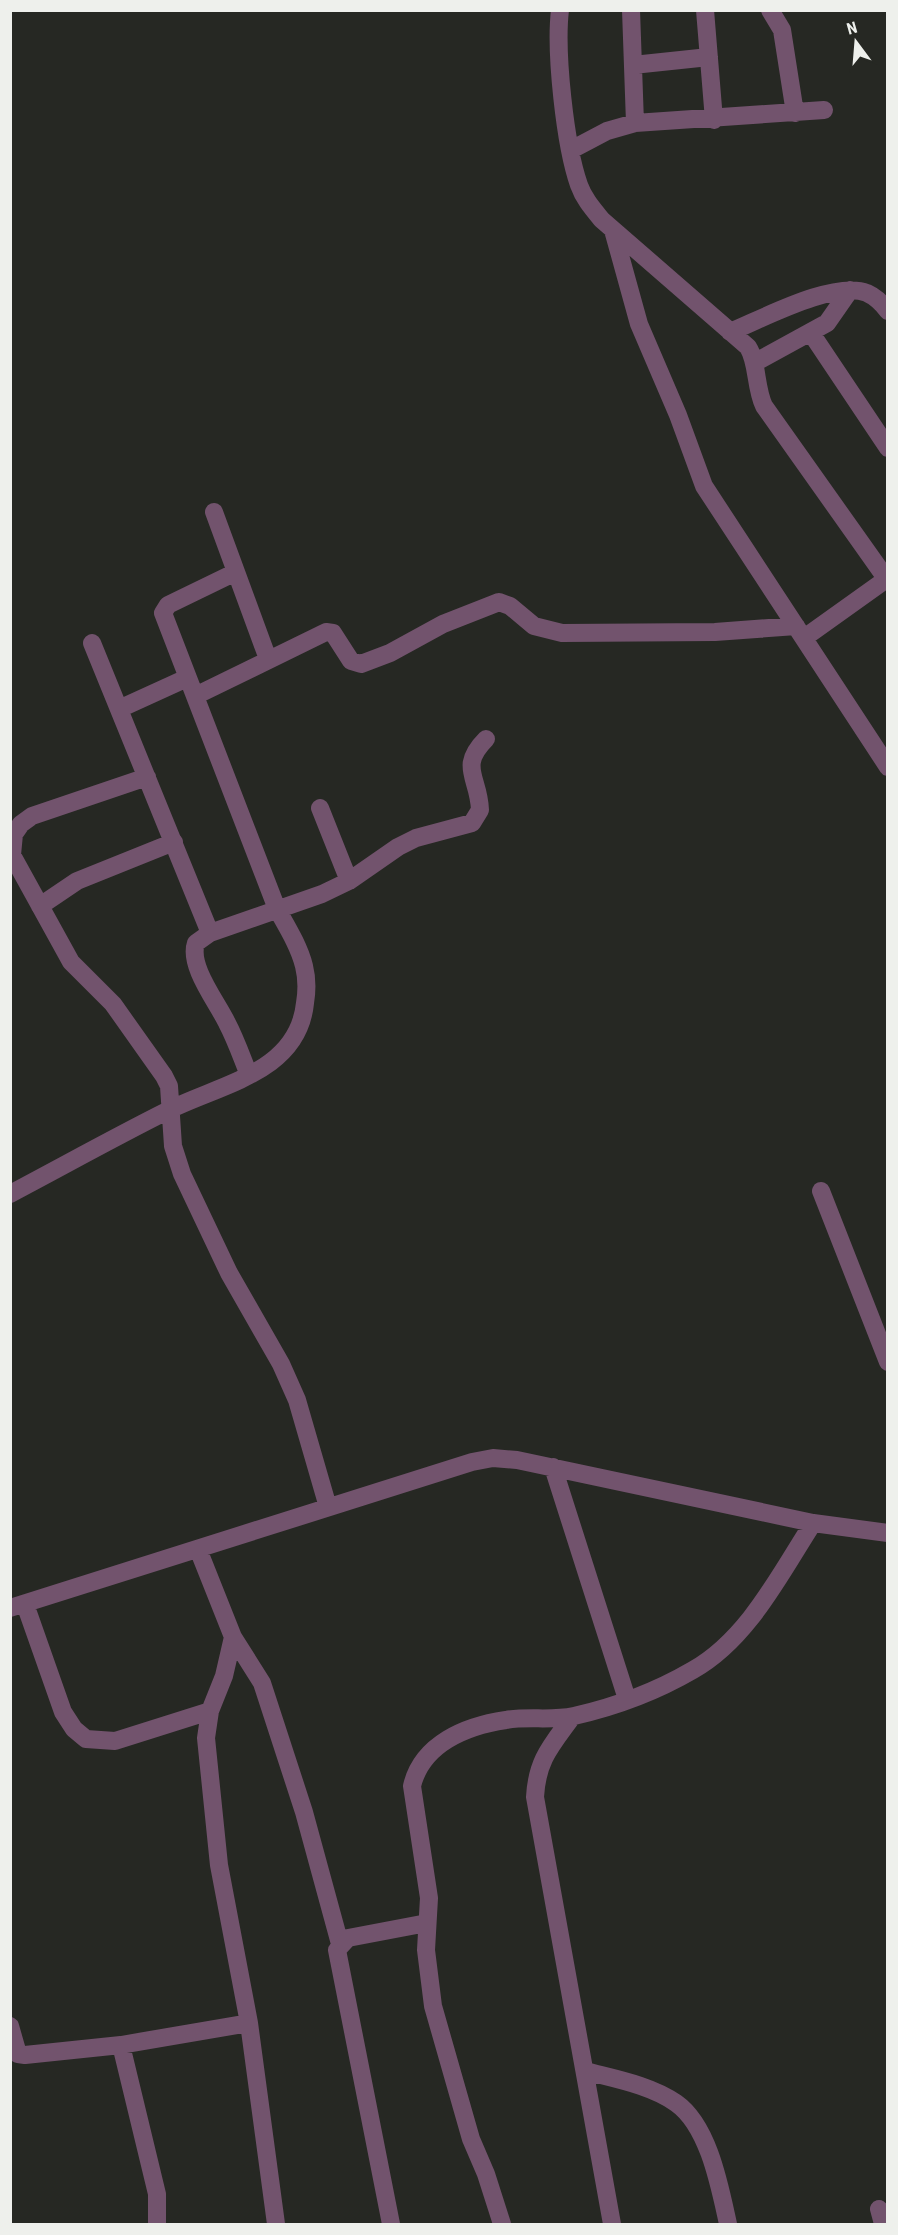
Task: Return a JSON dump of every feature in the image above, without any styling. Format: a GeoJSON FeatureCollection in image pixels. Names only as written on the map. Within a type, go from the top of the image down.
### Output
{"type":"FeatureCollection","features":[{"type":"Feature","properties":{"kind":"street"},"geometry":{"type":"LineString","coordinates":[[195,696],[268,659],[330,632],[351,661],[356,664],[369,663],[444,624],[499,602],[510,606],[534,626],[562,633],[800,632],[887,579],[764,406],[756,387],[754,363],[748,347],[613,230],[586,199],[571,150],[564,112],[561,10]]}},
{"type":"Feature","properties":{"kind":"street"},"geometry":{"type":"LineString","coordinates":[[631,10],[635,123]]}},
{"type":"Feature","properties":{"kind":"street"},"geometry":{"type":"LineString","coordinates":[[705,10],[714,120]]}},
{"type":"Feature","properties":{"kind":"street"},"geometry":{"type":"LineString","coordinates":[[770,10],[782,30],[795,113]]}},
{"type":"Feature","properties":{"kind":"street"},"geometry":{"type":"LineString","coordinates":[[633,65],[709,57]]}},
{"type":"Feature","properties":{"kind":"street"},"geometry":{"type":"LineString","coordinates":[[571,150],[607,131],[635,123],[714,120],[824,110]]}},
{"type":"Feature","properties":{"kind":"street"},"geometry":{"type":"LineString","coordinates":[[613,230],[639,324],[704,486],[888,768]]}},
{"type":"Feature","properties":{"kind":"street"},"geometry":{"type":"LineString","coordinates":[[730,332],[819,296],[850,290],[867,293],[879,300],[888,311]]}},
{"type":"Feature","properties":{"kind":"street"},"geometry":{"type":"LineString","coordinates":[[754,363],[811,333],[834,317],[850,290]]}},
{"type":"Feature","properties":{"kind":"street"},"geometry":{"type":"LineString","coordinates":[[811,333],[888,447]]}},
{"type":"Feature","properties":{"kind":"street"},"geometry":{"type":"LineString","coordinates":[[214,512],[268,659]]}},
{"type":"Feature","properties":{"kind":"street"},"geometry":{"type":"LineString","coordinates":[[10,1194],[169,1110],[249,1075],[272,1062],[293,1042],[304,1017],[307,990],[305,968],[277,909],[164,618],[164,609],[236,572]]}},
{"type":"Feature","properties":{"kind":"street"},"geometry":{"type":"LineString","coordinates":[[92,643],[210,933]]}},
{"type":"Feature","properties":{"kind":"street"},"geometry":{"type":"LineString","coordinates":[[119,709],[187,678]]}},
{"type":"Feature","properties":{"kind":"street"},"geometry":{"type":"LineString","coordinates":[[249,1075],[228,1024],[205,984],[194,956],[196,943],[210,933],[322,894],[350,881],[398,847],[416,838],[472,823],[477,818],[480,801],[470,763],[476,750],[486,740]]}},
{"type":"Feature","properties":{"kind":"street"},"geometry":{"type":"LineString","coordinates":[[147,777],[43,810],[21,824],[14,834],[12,855],[75,967],[113,1004],[169,1086],[173,1146],[182,1174],[229,1273],[281,1364],[297,1400],[328,1507]]}},
{"type":"Feature","properties":{"kind":"street"},"geometry":{"type":"LineString","coordinates":[[320,808],[350,881]]}},
{"type":"Feature","properties":{"kind":"street"},"geometry":{"type":"LineString","coordinates":[[40,906],[78,881],[174,842]]}},
{"type":"Feature","properties":{"kind":"street"},"geometry":{"type":"LineString","coordinates":[[821,1191],[888,1362]]}},
{"type":"Feature","properties":{"kind":"street"},"geometry":{"type":"LineString","coordinates":[[210,1711],[115,1741],[86,1739],[74,1729],[63,1712],[18,1606],[472,1462],[493,1458],[553,1467],[813,1523],[888,1533]]}},
{"type":"Feature","properties":{"kind":"street"},"geometry":{"type":"LineString","coordinates":[[553,1467],[627,1699]]}},
{"type":"Feature","properties":{"kind":"street"},"geometry":{"type":"LineString","coordinates":[[502,2224],[486,2174],[471,2139],[433,2006],[426,1950],[429,1898],[411,1786],[415,1771],[424,1756],[444,1742],[476,1726],[507,1719],[572,1717],[627,1699],[693,1670],[721,1650],[744,1625],[813,1523]]}},
{"type":"Feature","properties":{"kind":"street"},"geometry":{"type":"LineString","coordinates":[[198,1548],[233,1637],[262,1683],[304,1812],[340,1944],[338,1950],[391,2224]]}},
{"type":"Feature","properties":{"kind":"street"},"geometry":{"type":"LineString","coordinates":[[233,1637],[224,1676],[210,1711],[206,1738],[219,1865],[249,2023],[276,2224]]}},
{"type":"Feature","properties":{"kind":"street"},"geometry":{"type":"LineString","coordinates":[[572,1717],[546,1753],[536,1774],[535,1797],[612,2224]]}},
{"type":"Feature","properties":{"kind":"street"},"geometry":{"type":"LineString","coordinates":[[340,1944],[348,1938],[427,1923]]}},
{"type":"Feature","properties":{"kind":"street"},"geometry":{"type":"LineString","coordinates":[[10,2026],[18,2054],[121,2045],[249,2023]]}},
{"type":"Feature","properties":{"kind":"street"},"geometry":{"type":"LineString","coordinates":[[121,2045],[157,2194],[158,2224]]}},
{"type":"Feature","properties":{"kind":"street"},"geometry":{"type":"LineString","coordinates":[[585,2071],[653,2090],[678,2104],[695,2124],[706,2146],[718,2181],[728,2224]]}}]}
